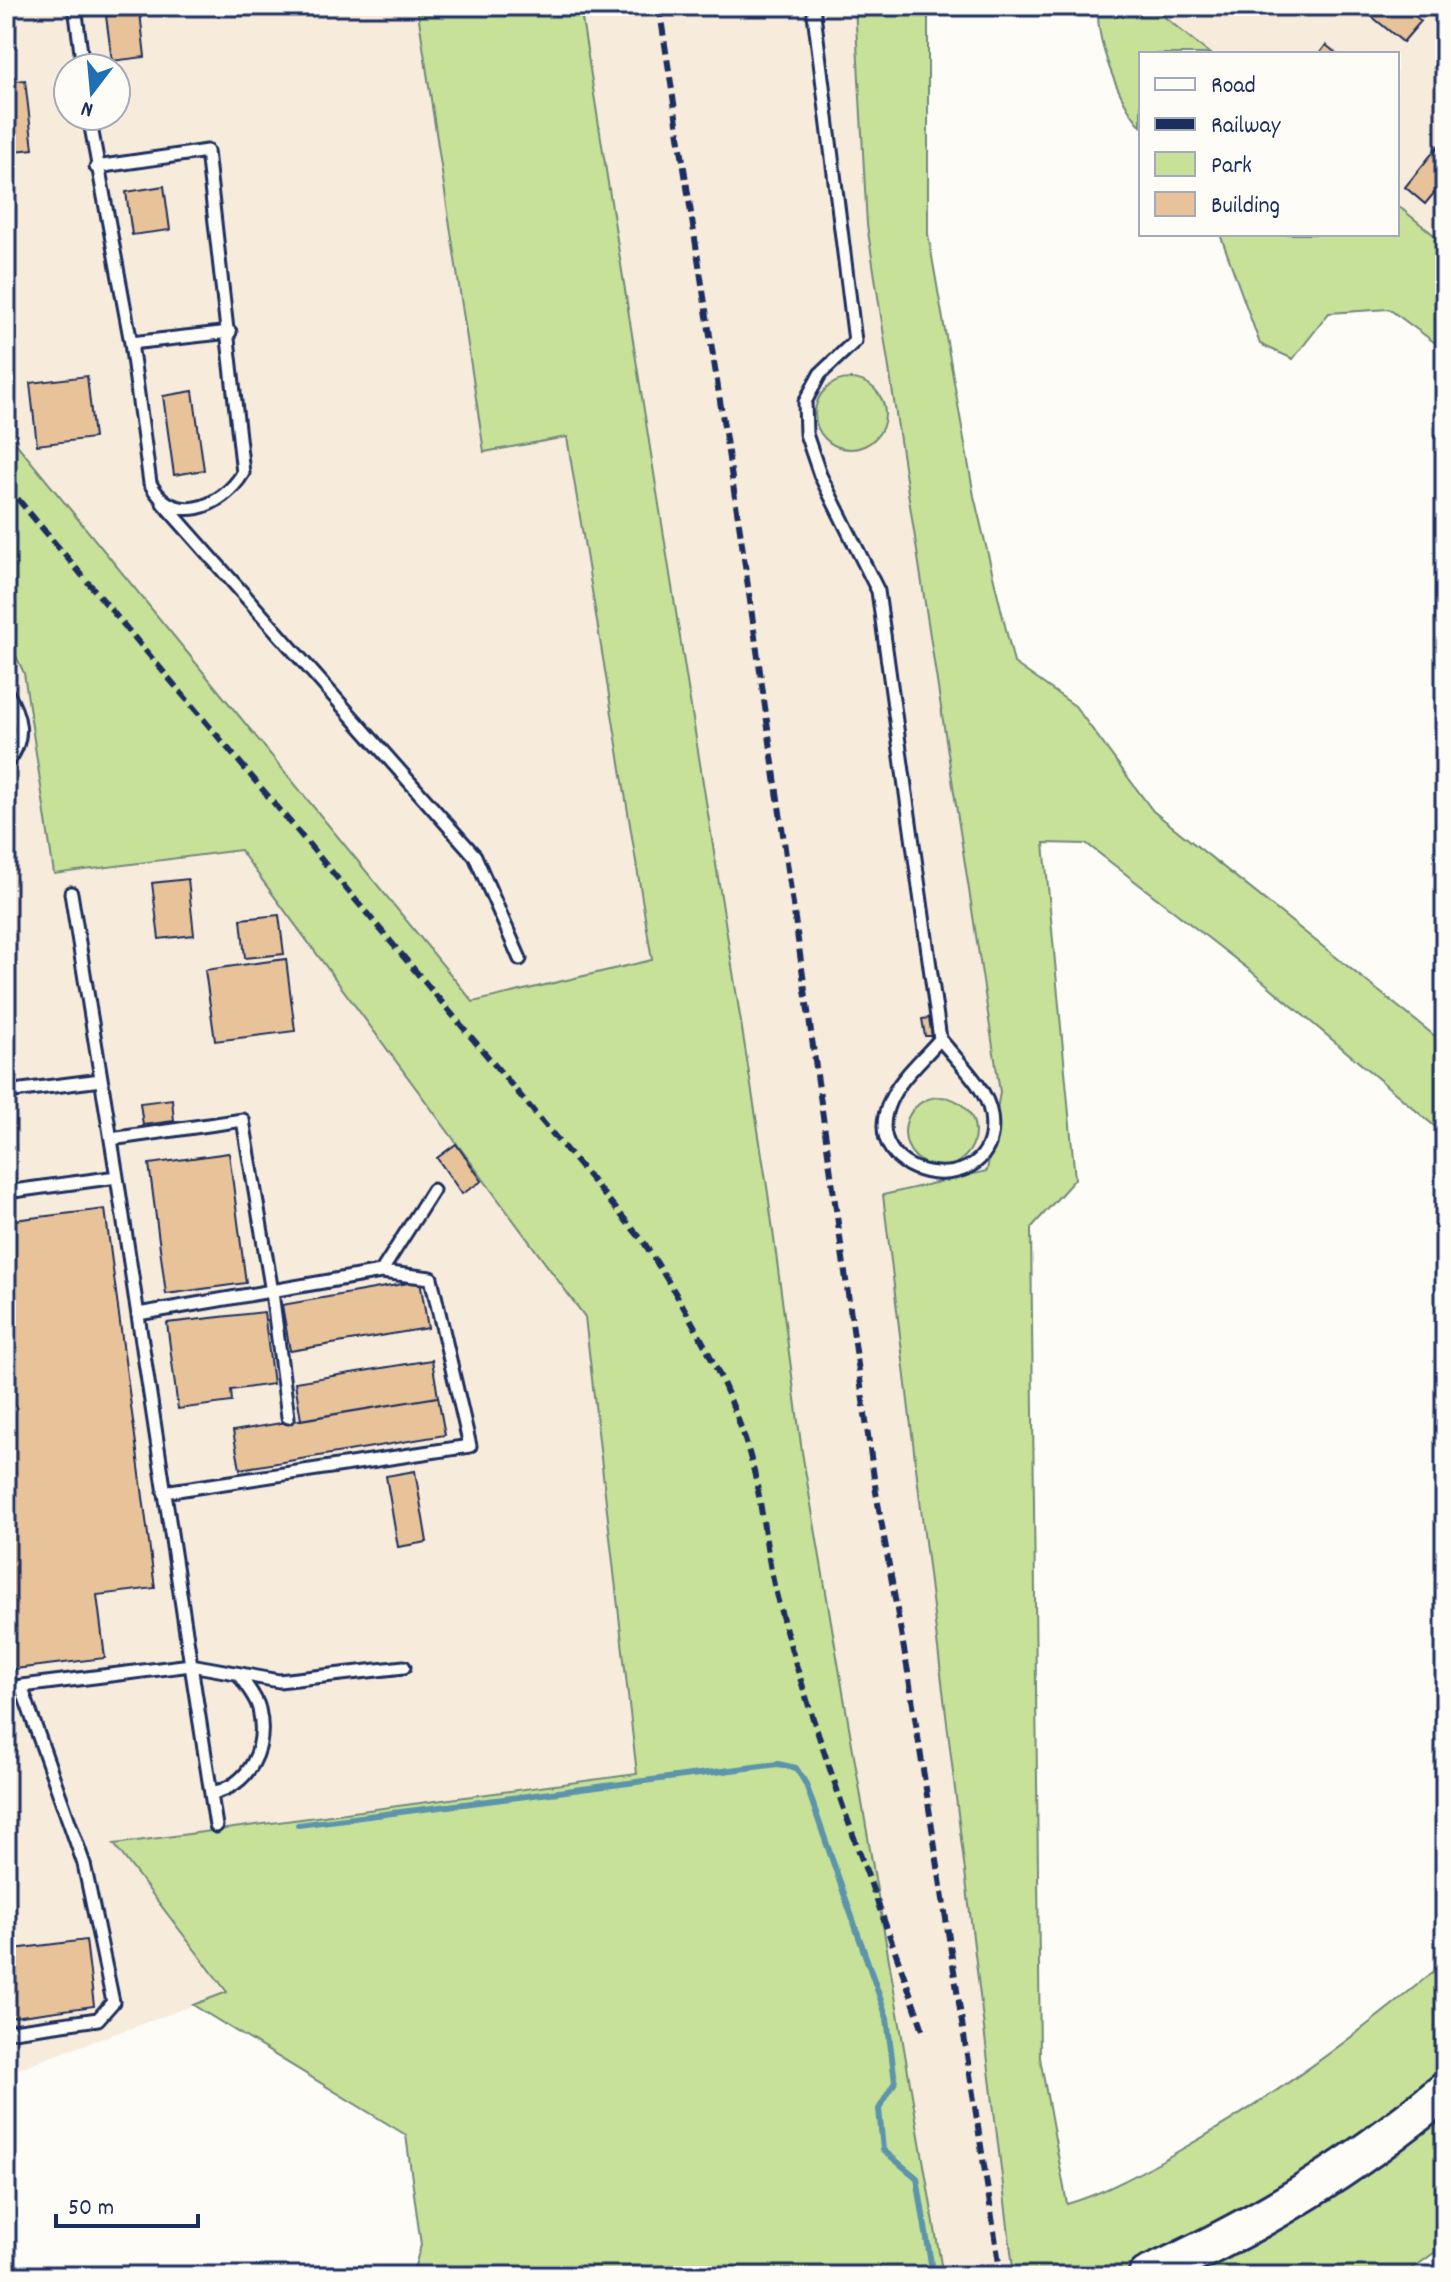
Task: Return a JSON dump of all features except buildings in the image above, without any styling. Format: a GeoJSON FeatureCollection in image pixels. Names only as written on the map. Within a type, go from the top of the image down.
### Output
{"type":"FeatureCollection","features":[{"type":"Feature","properties":{"kind":"main road"},"geometry":{"type":"LineString","coordinates":[[1147,2276],[1250,2227],[1304,2195],[1355,2163],[1445,2091]]}},
{"type":"Feature","properties":{"kind":"lane"},"geometry":{"type":"LineString","coordinates":[[75,6],[81,52]]}},
{"type":"Feature","properties":{"kind":"lane"},"geometry":{"type":"LineString","coordinates":[[813,6],[855,341],[820,374],[805,402],[806,434],[820,475],[878,591],[940,1039],[982,1092],[991,1114],[984,1149],[968,1167],[933,1175],[909,1167],[900,1159],[893,1149],[886,1125],[890,1101],[896,1090],[940,1039]]}},
{"type":"Feature","properties":{"kind":"lane"},"geometry":{"type":"LineString","coordinates":[[91,132],[131,343],[150,483],[157,495],[475,856],[520,959]]}},
{"type":"Feature","properties":{"kind":"lane"},"geometry":{"type":"LineString","coordinates":[[96,167],[207,151],[230,332],[243,473],[225,497],[204,508],[171,505],[157,495]]}},
{"type":"Feature","properties":{"kind":"lane"},"geometry":{"type":"LineString","coordinates":[[131,343],[230,332]]}},
{"type":"Feature","properties":{"kind":"lane"},"geometry":{"type":"LineString","coordinates":[[6,691],[17,710],[21,730],[16,752],[6,764]]}},
{"type":"Feature","properties":{"kind":"lane"},"geometry":{"type":"LineString","coordinates":[[71,893],[216,1826]]}},
{"type":"Feature","properties":{"kind":"lane"},"geometry":{"type":"LineString","coordinates":[[6,1092],[101,1080]]}},
{"type":"Feature","properties":{"kind":"lane"},"geometry":{"type":"LineString","coordinates":[[111,1139],[243,1120],[272,1292],[288,1417]]}},
{"type":"Feature","properties":{"kind":"lane"},"geometry":{"type":"LineString","coordinates":[[6,1192],[117,1177]]}},
{"type":"Feature","properties":{"kind":"lane"},"geometry":{"type":"LineString","coordinates":[[381,1272],[433,1190]]}},
{"type":"Feature","properties":{"kind":"lane"},"geometry":{"type":"LineString","coordinates":[[138,1314],[381,1272],[431,1278],[470,1446],[164,1492]]}},
{"type":"Feature","properties":{"kind":"lane"},"geometry":{"type":"LineString","coordinates":[[6,1688],[191,1665],[216,1667],[240,1676],[279,1681],[404,1667]]}},
{"type":"Feature","properties":{"kind":"lane"},"geometry":{"type":"LineString","coordinates":[[212,1793],[233,1789],[253,1762],[263,1738],[259,1706],[240,1676]]}},
{"type":"Feature","properties":{"kind":"lane"},"geometry":{"type":"LineString","coordinates":[[6,2032],[98,2019],[113,2002],[84,1864],[21,1686]]}},
{"type":"Feature","properties":{"kind":"shaded area"},"geometry":{"type":"Polygon","coordinates":[[[6,6],[417,6],[483,452],[567,436],[652,960],[473,1003],[6,431],[6,6]]]}},
{"type":"Feature","properties":{"kind":"shaded area"},"geometry":{"type":"Polygon","coordinates":[[[580,6],[855,6],[867,225],[1000,1092],[988,1171],[883,1195],[1014,2276],[943,2276],[802,1452],[768,1193],[580,6]]]}},
{"type":"Feature","properties":{"kind":"shaded area"},"geometry":{"type":"Polygon","coordinates":[[[1151,6],[1445,6],[1445,244],[1399,207],[1399,52],[1208,52],[1151,6]]]}},
{"type":"Feature","properties":{"kind":"shaded area"},"geometry":{"type":"Polygon","coordinates":[[[6,635],[24,673],[54,874],[240,850],[585,1317],[637,1774],[115,1843],[227,1993],[6,2073],[6,635]]]}},
{"type":"Feature","properties":{"kind":"green space"},"geometry":{"type":"Polygon","coordinates":[[[417,6],[580,6],[768,1193],[802,1452],[943,2276],[412,2276],[421,2245],[406,2135],[193,2005],[227,1992],[114,1844],[637,1774],[585,1317],[240,850],[54,874],[24,673],[6,635],[6,431],[473,1002],[652,960],[567,437],[484,452],[417,6]]]}},
{"type":"Feature","properties":{"kind":"green space"},"geometry":{"type":"Polygon","coordinates":[[[855,6],[928,6],[928,234],[974,496],[1014,663],[1075,706],[1153,811],[1445,1044],[1445,1135],[1252,972],[1087,844],[1044,843],[1075,1179],[1031,1228],[1040,2058],[1067,2204],[1137,2174],[1249,2109],[1380,2015],[1445,1962],[1445,2245],[1402,2276],[1014,2276],[883,1195],[987,1171],[1000,1092],[867,225],[855,6]]]}},
{"type":"Feature","properties":{"kind":"green space"},"geometry":{"type":"Polygon","coordinates":[[[1098,6],[1151,6],[1208,52],[1139,52],[1139,124],[1124,101],[1110,69],[1098,20],[1098,6]]]}},
{"type":"Feature","properties":{"kind":"green space"},"geometry":{"type":"Polygon","coordinates":[[[1399,207],[1445,244],[1445,350],[1389,309],[1329,313],[1293,359],[1260,344],[1221,236],[1399,236],[1399,207]]]}},
{"type":"Feature","properties":{"kind":"green space"},"geometry":{"type":"Polygon","coordinates":[[[850,379],[869,385],[879,395],[885,414],[879,433],[869,443],[850,449],[831,443],[821,433],[815,414],[821,395],[831,385],[850,379]]]}},
{"type":"Feature","properties":{"kind":"green space"},"geometry":{"type":"Polygon","coordinates":[[[940,1097],[959,1103],[969,1113],[975,1132],[969,1151],[959,1161],[940,1167],[921,1161],[911,1151],[905,1132],[911,1113],[921,1103],[940,1097]]]}},
{"type":"Feature","properties":{"kind":"waterway"},"geometry":{"type":"LineString","coordinates":[[298,1825],[778,1764],[796,1768],[806,1784],[887,2018],[895,2082],[879,2109],[883,2150],[917,2178],[933,2276]]}},
{"type":"Feature","properties":{"kind":"railway"},"geometry":{"type":"LineString","coordinates":[[659,6],[740,530],[876,1492],[908,1672],[1001,2276]]}},
{"type":"Feature","properties":{"kind":"railway"},"geometry":{"type":"LineString","coordinates":[[6,485],[643,1241],[677,1296],[709,1354],[747,1445],[774,1586],[793,1656],[828,1765],[924,2033]]}}]}
